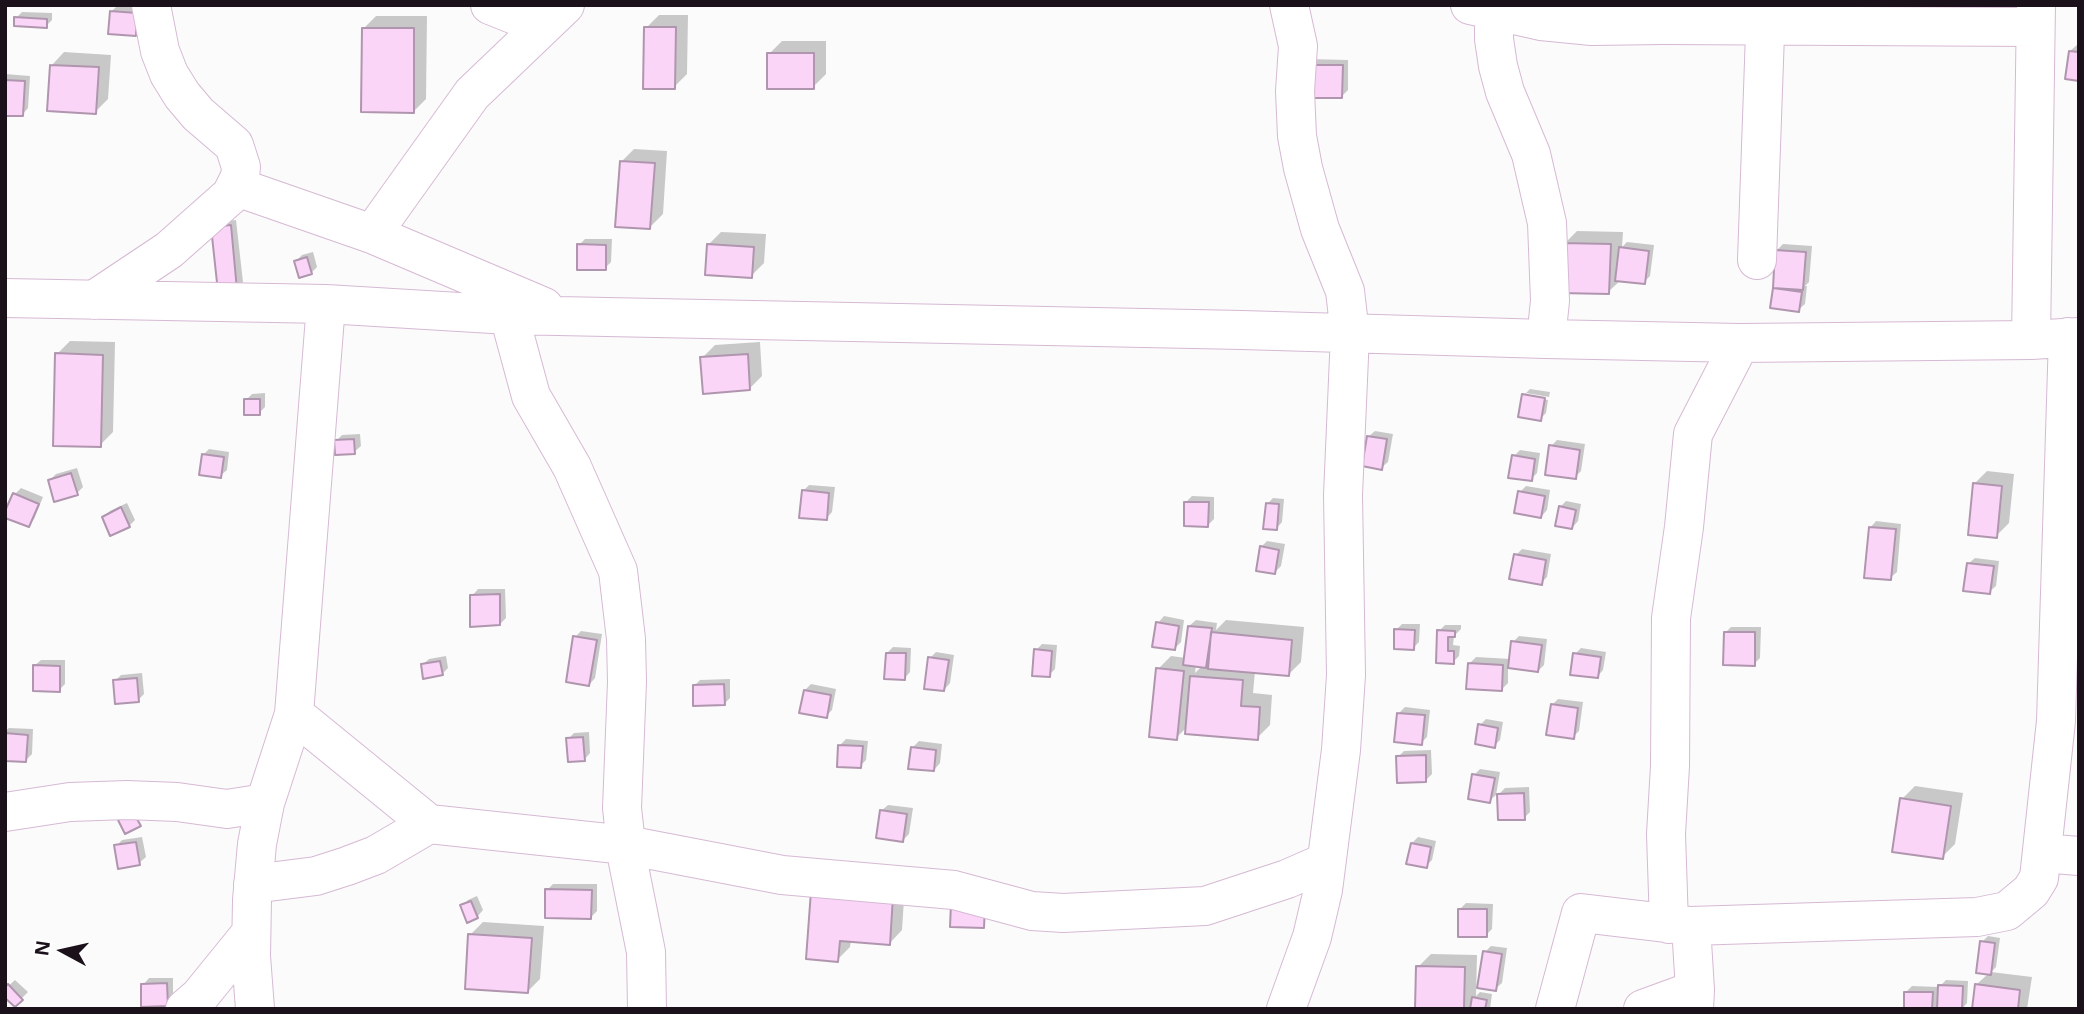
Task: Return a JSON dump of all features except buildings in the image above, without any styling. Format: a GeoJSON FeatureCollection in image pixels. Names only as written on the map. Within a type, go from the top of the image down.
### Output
{"type":"FeatureCollection","features":[{"type":"Feature","properties":{"kind":"street"},"geometry":{"type":"LineString","coordinates":[[94,300],[169,250],[231,195],[237,187],[241,167],[234,145],[198,114],[169,74],[160,51],[151,5]]}},
{"type":"Feature","properties":{"kind":"street"},"geometry":{"type":"LineString","coordinates":[[490,5],[515,15],[556,13]]}},
{"type":"Feature","properties":{"kind":"street"},"geometry":{"type":"LineString","coordinates":[[1286,1009],[1312,936],[1323,890],[1341,750],[1346,676],[1343,495],[1350,334],[1345,291],[1320,229],[1297,136],[1295,91],[1298,46],[1289,5]]}},
{"type":"Feature","properties":{"kind":"street"},"geometry":{"type":"LineString","coordinates":[[1546,339],[1550,301],[1547,223],[1531,153],[1505,92],[1486,7],[1541,21],[1592,26],[1651,15],[2036,16],[2059,338],[2056,721],[2060,854],[2031,891],[2007,911],[1993,915],[1680,925],[1581,913],[1555,1009]]}},
{"type":"Feature","properties":{"kind":"street"},"geometry":{"type":"LineString","coordinates":[[372,234],[472,94],[556,13]]}},
{"type":"Feature","properties":{"kind":"street"},"geometry":{"type":"LineString","coordinates":[[1757,260],[1765,16]]}},
{"type":"Feature","properties":{"kind":"street"},"geometry":{"type":"LineString","coordinates":[[237,187],[372,234],[565,316]]}},
{"type":"Feature","properties":{"kind":"street"},"geometry":{"type":"LineString","coordinates":[[5,298],[326,304],[509,315],[1740,343],[2059,338]]}},
{"type":"Feature","properties":{"kind":"street"},"geometry":{"type":"LineString","coordinates":[[255,1009],[251,933],[257,844],[265,803],[293,714],[326,304]]}},
{"type":"Feature","properties":{"kind":"street"},"geometry":{"type":"LineString","coordinates":[[509,315],[531,396],[572,467],[618,571],[627,682],[622,808],[626,845],[646,952],[648,1009]]}},
{"type":"Feature","properties":{"kind":"street"},"geometry":{"type":"LineString","coordinates":[[1643,1009],[1695,1000],[1666,834],[1670,752],[1671,618],[1684,527],[1693,434],[1740,343]]}},
{"type":"Feature","properties":{"kind":"street"},"geometry":{"type":"LineString","coordinates":[[293,714],[429,824],[626,845],[782,874],[954,890],[1032,911],[1063,913],[1205,906],[1277,883],[1326,862]]}},
{"type":"Feature","properties":{"kind":"street"},"geometry":{"type":"LineString","coordinates":[[5,812],[70,802],[127,800],[177,802],[227,809],[265,803]]}},
{"type":"Feature","properties":{"kind":"street"},"geometry":{"type":"LineString","coordinates":[[253,884],[316,876],[347,866],[385,850],[429,824]]}},
{"type":"Feature","properties":{"kind":"street"},"geometry":{"type":"LineString","coordinates":[[185,1009],[199,998],[251,933]]}}]}
